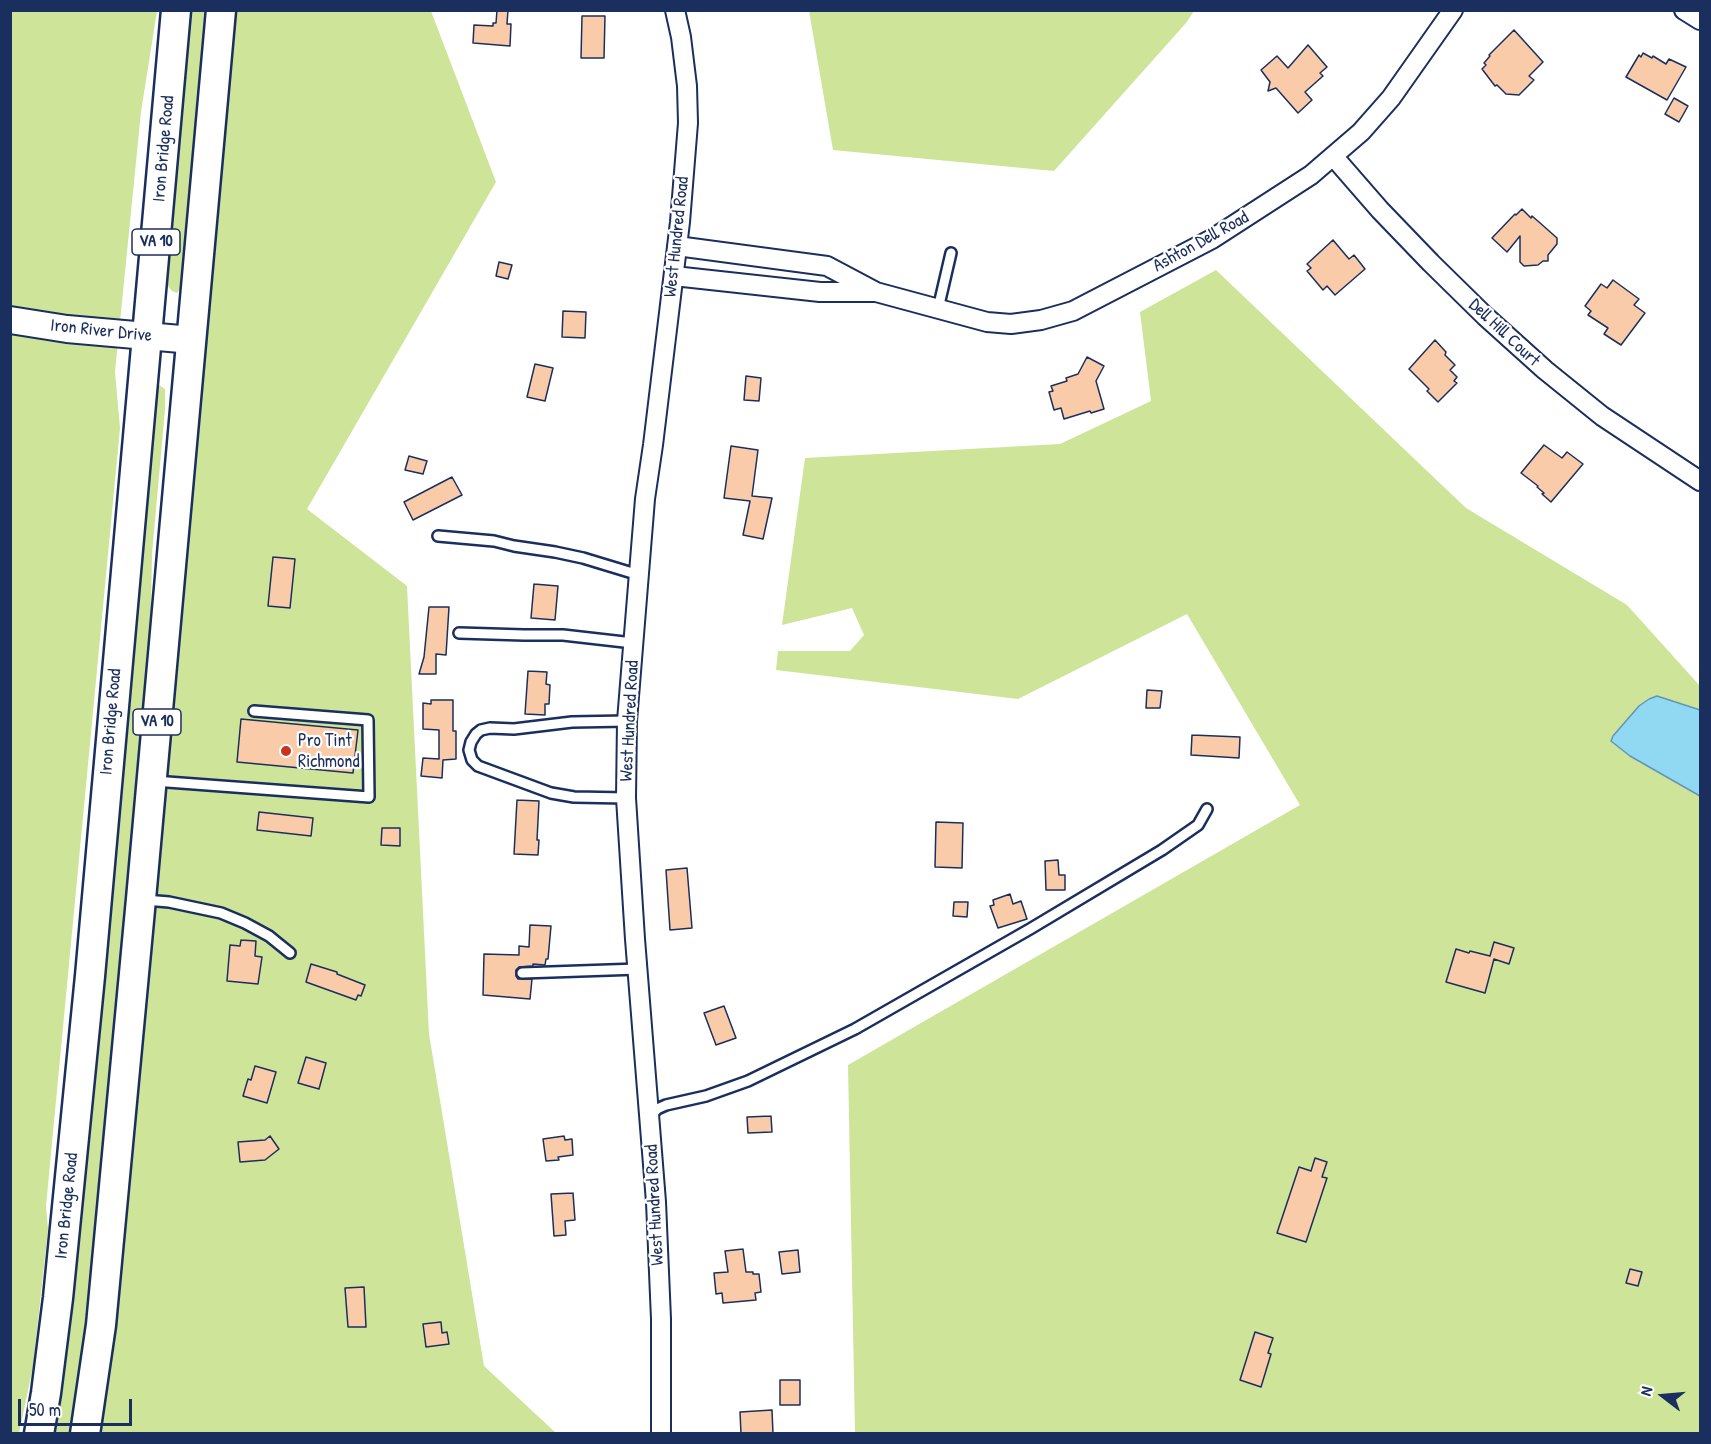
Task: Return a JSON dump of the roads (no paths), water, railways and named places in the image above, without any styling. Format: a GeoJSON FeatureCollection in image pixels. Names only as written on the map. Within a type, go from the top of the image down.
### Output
{"type":"FeatureCollection","features":[{"type":"Feature","properties":{"kind":"main road","name":"Iron Bridge Road"},"geometry":{"type":"LineString","coordinates":[[39,1434],[60,1286],[90,976],[176,10]]}},
{"type":"Feature","properties":{"kind":"main road","name":"VA 10"},"geometry":{"type":"LineString","coordinates":[[85,1434],[101,1325],[221,10]]}},
{"type":"Feature","properties":{"kind":"street","name":"West Hundred Road"},"geometry":{"type":"LineString","coordinates":[[661,1434],[657,1202],[626,798],[627,721],[645,497],[674,276],[688,123],[687,86],[675,10]]}},
{"type":"Feature","properties":{"kind":"street","name":"Ashton Dell Road"},"geometry":{"type":"LineString","coordinates":[[677,246],[827,266],[876,292],[987,322],[1011,324],[1041,320],[1073,311],[1212,239],[1302,181],[1361,132],[1391,98],[1453,10]]}},
{"type":"Feature","properties":{"kind":"street"},"geometry":{"type":"LineString","coordinates":[[1684,10],[1701,20]]}},
{"type":"Feature","properties":{"kind":"street","name":"Dell Hill Court"},"geometry":{"type":"LineString","coordinates":[[1333,156],[1380,210],[1431,263],[1545,370],[1602,416],[1701,481]]}},
{"type":"Feature","properties":{"kind":"street","name":"Ashton Dell Road"},"geometry":{"type":"LineString","coordinates":[[674,276],[820,292],[876,292]]}},
{"type":"Feature","properties":{"kind":"street","name":"Iron River Drive"},"geometry":{"type":"LineString","coordinates":[[10,320],[67,329],[192,340]]}},
{"type":"Feature","properties":{"kind":"lane"},"geometry":{"type":"LineString","coordinates":[[938,309],[951,253]]}},
{"type":"Feature","properties":{"kind":"lane"},"geometry":{"type":"LineString","coordinates":[[438,536],[494,541],[564,554],[639,575]]}},
{"type":"Feature","properties":{"kind":"lane"},"geometry":{"type":"LineString","coordinates":[[459,633],[563,635],[633,643]]}},
{"type":"Feature","properties":{"kind":"lane"},"geometry":{"type":"LineString","coordinates":[[152,781],[369,797],[368,720],[254,711]]}},
{"type":"Feature","properties":{"kind":"lane"},"geometry":{"type":"LineString","coordinates":[[626,798],[574,797],[550,793],[478,766],[472,760],[469,750],[476,735],[481,730],[490,728],[514,729],[572,722],[627,721]]}},
{"type":"Feature","properties":{"kind":"lane"},"geometry":{"type":"LineString","coordinates":[[651,1116],[666,1105],[706,1096],[748,1081],[855,1029],[1030,929],[1162,849],[1198,825],[1207,809]]}},
{"type":"Feature","properties":{"kind":"lane"},"geometry":{"type":"LineString","coordinates":[[141,899],[169,902],[221,914],[245,923],[269,936],[290,953]]}},
{"type":"Feature","properties":{"kind":"lane"},"geometry":{"type":"LineString","coordinates":[[522,974],[638,969]]}},
{"type":"Feature","properties":{"kind":"water"},"geometry":{"type":"Polygon","coordinates":[[[1657,696],[1700,710],[1700,796],[1630,756],[1611,741],[1639,706],[1657,696]]]}},
{"type":"Feature","properties":{"kind":"place","name":"Pro Tint Richmond"},"geometry":{"type":"Point","coordinates":[286,751]}}]}
